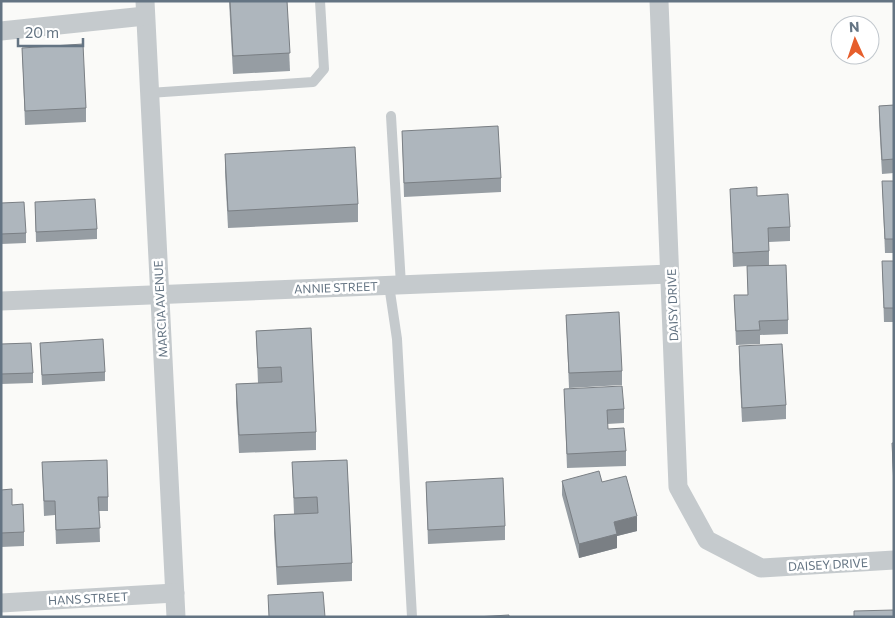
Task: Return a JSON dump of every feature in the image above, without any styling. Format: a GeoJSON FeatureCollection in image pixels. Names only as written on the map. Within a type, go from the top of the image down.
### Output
{"type":"FeatureCollection","features":[{"type":"Feature","properties":{"kind":"street","name":"DAISY DRIVE"},"geometry":{"type":"LineString","coordinates":[[659,1],[678,487],[707,540],[761,568]]}},
{"type":"Feature","properties":{"kind":"street","name":"MARCIA AVENUE"},"geometry":{"type":"LineString","coordinates":[[145,9],[176,617]]}},
{"type":"Feature","properties":{"kind":"street"},"geometry":{"type":"LineString","coordinates":[[1,31],[145,9]]}},
{"type":"Feature","properties":{"kind":"street","name":"ANNIE STREET"},"geometry":{"type":"LineString","coordinates":[[1,301],[159,293],[670,274]]}},
{"type":"Feature","properties":{"kind":"street","name":"DAISEY DRIVE"},"geometry":{"type":"LineString","coordinates":[[761,568],[894,560]]}},
{"type":"Feature","properties":{"kind":"street","name":"HANS STREET"},"geometry":{"type":"LineString","coordinates":[[1,603],[175,593]]}},
{"type":"Feature","properties":{"kind":"lane"},"geometry":{"type":"LineString","coordinates":[[149,93],[313,82],[324,69],[320,1]]}},
{"type":"Feature","properties":{"kind":"lane"},"geometry":{"type":"LineString","coordinates":[[391,116],[397,339],[412,617]]}},
{"type":"Feature","properties":{"kind":"building"},"geometry":{"type":"Polygon","coordinates":[[[230,1],[287,1],[290,53],[233,56],[230,1]]]}},
{"type":"Feature","properties":{"kind":"building"},"geometry":{"type":"Polygon","coordinates":[[[83,44],[86,108],[25,111],[22,48],[83,44]]]}},
{"type":"Feature","properties":{"kind":"building"},"geometry":{"type":"Polygon","coordinates":[[[894,105],[894,159],[882,160],[879,106],[894,105]]]}},
{"type":"Feature","properties":{"kind":"building"},"geometry":{"type":"Polygon","coordinates":[[[498,126],[501,178],[404,183],[402,131],[498,126]]]}},
{"type":"Feature","properties":{"kind":"building"},"geometry":{"type":"Polygon","coordinates":[[[355,147],[358,204],[228,211],[225,154],[355,147]]]}},
{"type":"Feature","properties":{"kind":"building"},"geometry":{"type":"Polygon","coordinates":[[[882,181],[894,181],[894,239],[885,239],[882,181]]]}},
{"type":"Feature","properties":{"kind":"building"},"geometry":{"type":"Polygon","coordinates":[[[757,187],[757,196],[788,194],[790,227],[768,228],[769,251],[733,253],[730,189],[757,187]]]}},
{"type":"Feature","properties":{"kind":"building"},"geometry":{"type":"Polygon","coordinates":[[[95,199],[97,229],[36,232],[35,202],[95,199]]]}},
{"type":"Feature","properties":{"kind":"building"},"geometry":{"type":"Polygon","coordinates":[[[24,202],[26,233],[1,234],[1,203],[24,202]]]}},
{"type":"Feature","properties":{"kind":"building"},"geometry":{"type":"Polygon","coordinates":[[[882,261],[894,261],[894,308],[884,308],[882,261]]]}},
{"type":"Feature","properties":{"kind":"building"},"geometry":{"type":"Polygon","coordinates":[[[786,265],[788,320],[759,321],[760,330],[736,331],[734,295],[748,295],[747,266],[786,265]]]}},
{"type":"Feature","properties":{"kind":"building"},"geometry":{"type":"Polygon","coordinates":[[[619,312],[622,371],[569,373],[566,315],[619,312]]]}},
{"type":"Feature","properties":{"kind":"building"},"geometry":{"type":"Polygon","coordinates":[[[311,328],[316,432],[239,435],[236,384],[282,382],[281,367],[258,368],[256,331],[311,328]]]}},
{"type":"Feature","properties":{"kind":"building"},"geometry":{"type":"Polygon","coordinates":[[[103,339],[105,372],[42,375],[40,343],[103,339]]]}},
{"type":"Feature","properties":{"kind":"building"},"geometry":{"type":"Polygon","coordinates":[[[31,343],[33,373],[1,374],[1,344],[31,343]]]}},
{"type":"Feature","properties":{"kind":"building"},"geometry":{"type":"Polygon","coordinates":[[[782,344],[786,405],[742,408],[739,346],[782,344]]]}},
{"type":"Feature","properties":{"kind":"building"},"geometry":{"type":"Polygon","coordinates":[[[622,386],[624,409],[607,410],[608,429],[624,428],[626,451],[567,454],[564,389],[622,386]]]}},
{"type":"Feature","properties":{"kind":"building"},"geometry":{"type":"Polygon","coordinates":[[[892,443],[894,443],[894,482],[892,443]]]}},
{"type":"Feature","properties":{"kind":"building"},"geometry":{"type":"Polygon","coordinates":[[[107,460],[108,497],[98,497],[100,528],[56,530],[55,501],[44,501],[42,462],[107,460]]]}},
{"type":"Feature","properties":{"kind":"building"},"geometry":{"type":"Polygon","coordinates":[[[347,460],[352,563],[277,567],[274,515],[318,513],[317,497],[294,498],[292,462],[347,460]]]}},
{"type":"Feature","properties":{"kind":"building"},"geometry":{"type":"Polygon","coordinates":[[[599,471],[602,482],[626,476],[637,516],[614,522],[617,534],[579,544],[562,481],[599,471]]]}},
{"type":"Feature","properties":{"kind":"building"},"geometry":{"type":"Polygon","coordinates":[[[503,478],[505,526],[428,530],[426,482],[503,478]]]}},
{"type":"Feature","properties":{"kind":"building"},"geometry":{"type":"Polygon","coordinates":[[[12,489],[12,505],[23,504],[24,532],[1,533],[1,490],[12,489]]]}},
{"type":"Feature","properties":{"kind":"building"},"geometry":{"type":"Polygon","coordinates":[[[323,592],[325,617],[269,617],[268,595],[323,592]]]}},
{"type":"Feature","properties":{"kind":"building"},"geometry":{"type":"Polygon","coordinates":[[[894,610],[894,617],[854,617],[854,611],[894,610]]]}},
{"type":"Feature","properties":{"kind":"building"},"geometry":{"type":"Polygon","coordinates":[[[509,615],[509,617],[476,617],[509,615]]]}}]}
